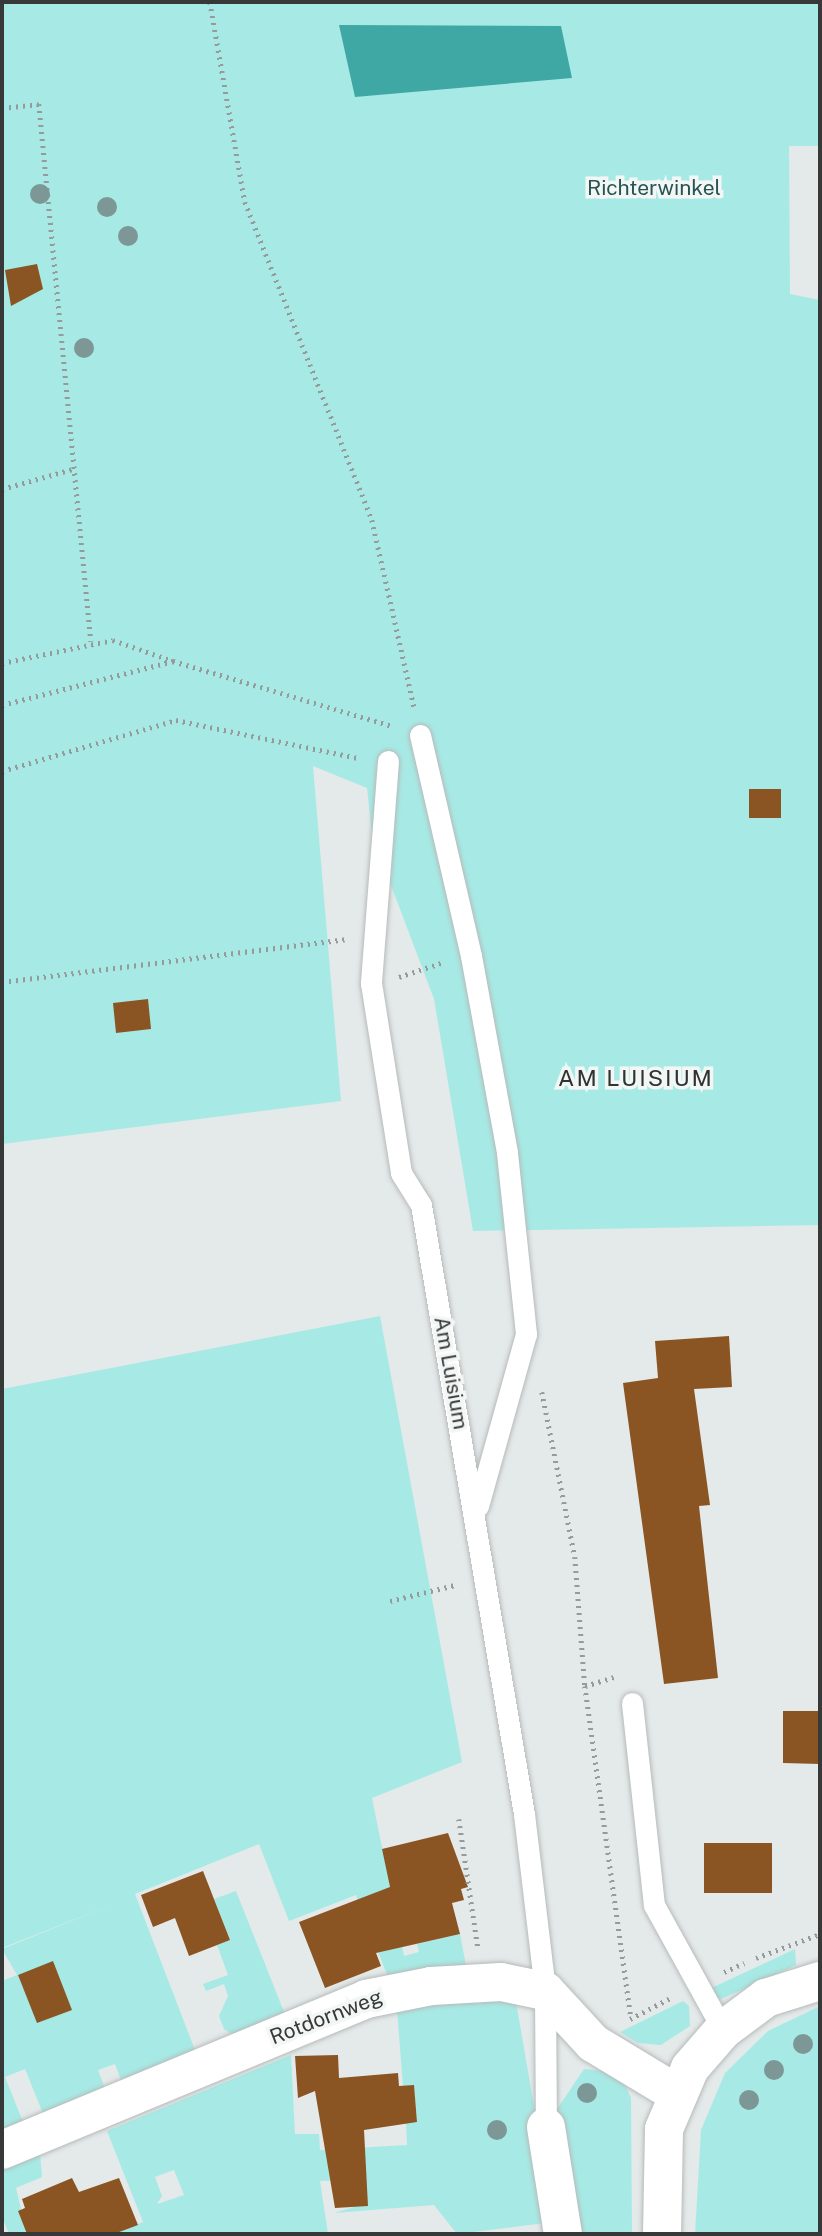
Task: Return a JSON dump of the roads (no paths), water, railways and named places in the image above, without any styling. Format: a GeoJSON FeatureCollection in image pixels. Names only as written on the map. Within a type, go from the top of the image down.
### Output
{"type":"FeatureCollection","features":[{"type":"Feature","properties":{"kind":"street"},"geometry":{"type":"LineString","coordinates":[[662,2234],[659,2172],[677,2093],[723,2030],[766,1997],[820,1981]]}},
{"type":"Feature","properties":{"kind":"street","name":"Rotdornweg"},"geometry":{"type":"LineString","coordinates":[[2,2150],[366,1999],[483,1982],[545,1991]]}},
{"type":"Feature","properties":{"kind":"street"},"geometry":{"type":"LineString","coordinates":[[545,1991],[593,2043],[677,2093]]}},
{"type":"Feature","properties":{"kind":"street"},"geometry":{"type":"LineString","coordinates":[[546,2127],[563,2234]]}},
{"type":"Feature","properties":{"kind":"lane"},"geometry":{"type":"LineString","coordinates":[[420,736],[471,956],[507,1153],[526,1334],[476,1511]]}},
{"type":"Feature","properties":{"kind":"lane","name":"Am Luisium"},"geometry":{"type":"LineString","coordinates":[[388,761],[386,840],[371,936],[371,983],[401,1173],[421,1205],[476,1511],[545,1991],[546,2127]]}},
{"type":"Feature","properties":{"kind":"lane"},"geometry":{"type":"LineString","coordinates":[[632,1703],[654,1905],[723,2030]]}},
{"type":"Feature","properties":{"kind":"district","name":"AM LUISIUM"},"geometry":{"type":"Point","coordinates":[636,1078]}},
{"type":"Feature","properties":{"kind":"park label","name":"Richterwinkel"},"geometry":{"type":"Point","coordinates":[654,188]}}]}
